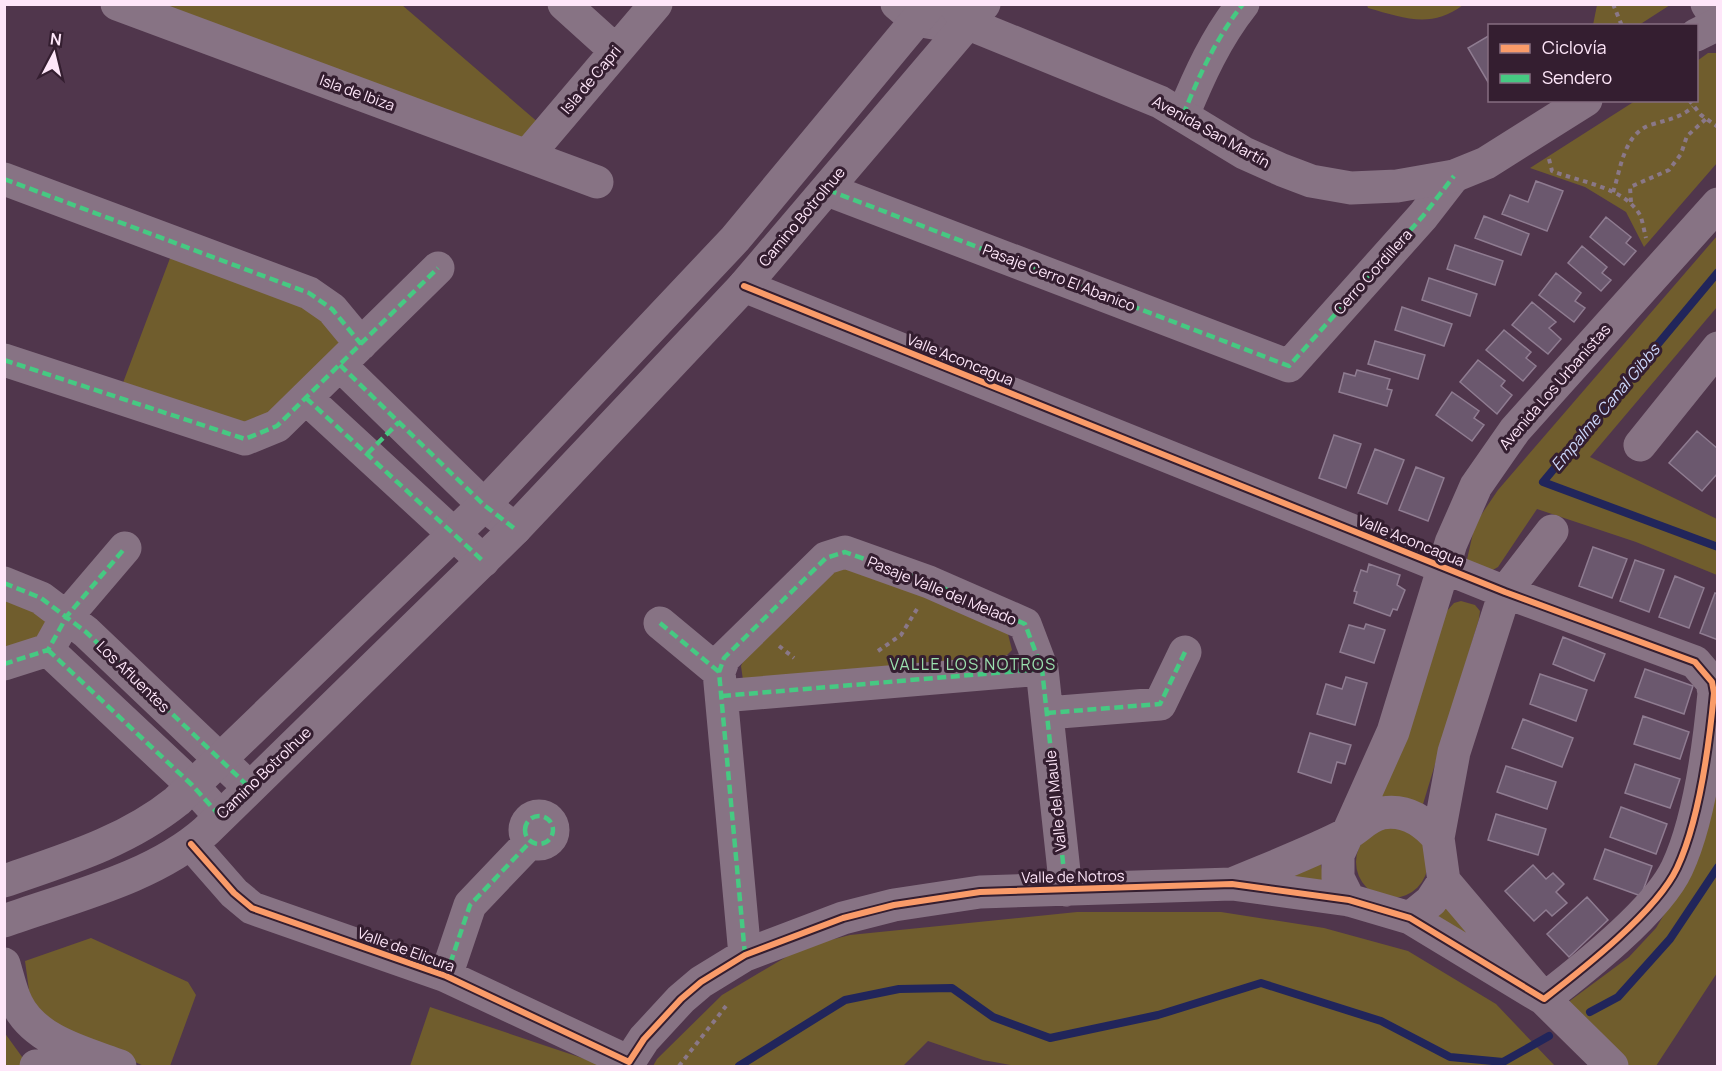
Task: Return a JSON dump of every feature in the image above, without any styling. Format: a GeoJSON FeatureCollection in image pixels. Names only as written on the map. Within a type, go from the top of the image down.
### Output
{"type":"FeatureCollection","features":[{"type":"Feature","properties":{"kind":"street"},"geometry":{"type":"LineString","coordinates":[[564,4],[616,51]]}},
{"type":"Feature","properties":{"kind":"street","name":"Isla de Capri"},"geometry":{"type":"LineString","coordinates":[[527,156],[656,4]]}},
{"type":"Feature","properties":{"kind":"street"},"geometry":{"type":"LineString","coordinates":[[1183,115],[1213,50],[1243,4]]}},
{"type":"Feature","properties":{"kind":"street"},"geometry":{"type":"LineString","coordinates":[[1698,34],[1718,22],[1707,4]]}},
{"type":"Feature","properties":{"kind":"street","name":"Isla de Ibiza"},"geometry":{"type":"LineString","coordinates":[[126,6],[597,182]]}},
{"type":"Feature","properties":{"kind":"street"},"geometry":{"type":"LineString","coordinates":[[4,881],[123,836],[159,815],[219,760],[484,505],[735,240],[914,10]]}},
{"type":"Feature","properties":{"kind":"street","name":"Avenida San Martín"},"geometry":{"type":"LineString","coordinates":[[914,10],[945,24],[969,11],[1183,115],[1244,153],[1311,181],[1351,188],[1397,186],[1454,176],[1486,163],[1583,102]]}},
{"type":"Feature","properties":{"kind":"street","name":"Camino Botrolhue"},"geometry":{"type":"LineString","coordinates":[[4,921],[156,866],[191,844],[515,529],[744,286],[828,190],[969,11]]}},
{"type":"Feature","properties":{"kind":"street"},"geometry":{"type":"LineString","coordinates":[[1698,42],[1718,42]]}},
{"type":"Feature","properties":{"kind":"street","name":"Cerro Cordillera"},"geometry":{"type":"LineString","coordinates":[[1289,366],[1423,216],[1454,176]]}},
{"type":"Feature","properties":{"kind":"street"},"geometry":{"type":"LineString","coordinates":[[4,179],[309,293],[332,309],[350,354],[399,422],[484,505],[515,529]]}},
{"type":"Feature","properties":{"kind":"street","name":"Pasaje Cerro El Abanico"},"geometry":{"type":"LineString","coordinates":[[828,190],[1289,366]]}},
{"type":"Feature","properties":{"kind":"street","name":"Avenida Los Urbanistas"},"geometry":{"type":"LineString","coordinates":[[1349,900],[1338,879],[1337,866],[1340,849],[1393,732],[1444,567],[1462,514],[1476,486],[1508,439],[1718,204]]}},
{"type":"Feature","properties":{"kind":"street"},"geometry":{"type":"LineString","coordinates":[[4,360],[244,439],[277,426],[438,268]]}},
{"type":"Feature","properties":{"kind":"street","name":"Valle Aconcagua"},"geometry":{"type":"LineString","coordinates":[[744,286],[1505,592],[1695,662],[1712,682],[1714,693],[1696,802],[1688,840],[1677,870],[1658,896],[1596,958],[1544,999]]}},
{"type":"Feature","properties":{"kind":"street"},"geometry":{"type":"LineString","coordinates":[[1640,445],[1718,348]]}},
{"type":"Feature","properties":{"kind":"street"},"geometry":{"type":"LineString","coordinates":[[306,398],[483,561]]}},
{"type":"Feature","properties":{"kind":"street"},"geometry":{"type":"LineString","coordinates":[[368,454],[399,422]]}},
{"type":"Feature","properties":{"kind":"street"},"geometry":{"type":"LineString","coordinates":[[1410,918],[1431,901],[1444,881],[1438,838],[1454,752],[1505,592],[1552,531]]}},
{"type":"Feature","properties":{"kind":"street"},"geometry":{"type":"LineString","coordinates":[[4,664],[48,650],[67,616],[125,548]]}},
{"type":"Feature","properties":{"kind":"street","name":"Pasaje Valle del Melado"},"geometry":{"type":"LineString","coordinates":[[721,684],[724,658],[826,558],[845,552],[929,582],[1025,624],[1042,669],[1047,713]]}},
{"type":"Feature","properties":{"kind":"street","name":"Los Afluentes"},"geometry":{"type":"LineString","coordinates":[[4,583],[25,589],[67,616],[249,787]]}},
{"type":"Feature","properties":{"kind":"street"},"geometry":{"type":"LineString","coordinates":[[660,623],[721,684],[745,955]]}},
{"type":"Feature","properties":{"kind":"street"},"geometry":{"type":"LineString","coordinates":[[48,650],[192,785],[220,816]]}},
{"type":"Feature","properties":{"kind":"street"},"geometry":{"type":"LineString","coordinates":[[1047,713],[1161,704],[1185,652]]}},
{"type":"Feature","properties":{"kind":"street"},"geometry":{"type":"LineString","coordinates":[[721,684],[1042,669]]}},
{"type":"Feature","properties":{"kind":"street","name":"Valle del Maule"},"geometry":{"type":"LineString","coordinates":[[1047,713],[1066,890]]}},
{"type":"Feature","properties":{"kind":"street"},"geometry":{"type":"LineString","coordinates":[[1349,833],[1369,817],[1395,813],[1420,820],[1438,838]]}},
{"type":"Feature","properties":{"kind":"street","name":"Valle de Notros"},"geometry":{"type":"LineString","coordinates":[[1232,884],[1349,833]]}},
{"type":"Feature","properties":{"kind":"street"},"geometry":{"type":"LineString","coordinates":[[446,976],[470,905],[531,841]]}},
{"type":"Feature","properties":{"kind":"street","name":"Valle de Elicura"},"geometry":{"type":"LineString","coordinates":[[191,844],[234,893],[252,908],[446,976],[629,1062]]}},
{"type":"Feature","properties":{"kind":"street","name":"Valle de Notros"},"geometry":{"type":"LineString","coordinates":[[1444,881],[1544,999],[1612,1066]]}},
{"type":"Feature","properties":{"kind":"street","name":"Valle de Notros"},"geometry":{"type":"LineString","coordinates":[[629,1062],[644,1039],[681,999],[708,978],[745,955],[803,931],[894,905],[980,892],[1232,884],[1349,900],[1410,918],[1544,999]]}},
{"type":"Feature","properties":{"kind":"street"},"geometry":{"type":"LineString","coordinates":[[4,964],[17,1004],[34,1027],[53,1039],[113,1064]]}},
{"type":"Feature","properties":{"kind":"street"},"geometry":{"type":"LineString","coordinates":[[36,1066],[113,1064]]}},
{"type":"Feature","properties":{"kind":"path"},"geometry":{"type":"LineString","coordinates":[[1613,4],[1621,24]]}},
{"type":"Feature","properties":{"kind":"path"},"geometry":{"type":"LineString","coordinates":[[1690,102],[1706,119],[1718,127]]}},
{"type":"Feature","properties":{"kind":"path"},"geometry":{"type":"LineString","coordinates":[[1613,192],[1630,141],[1644,129],[1684,115],[1693,107]]}},
{"type":"Feature","properties":{"kind":"path"},"geometry":{"type":"LineString","coordinates":[[1631,203],[1630,187],[1669,170],[1681,154],[1687,136],[1706,119]]}},
{"type":"Feature","properties":{"kind":"path"},"geometry":{"type":"LineString","coordinates":[[1540,156],[1548,157],[1552,171],[1613,192],[1631,203],[1640,216],[1648,242]]}},
{"type":"Feature","properties":{"kind":"path"},"geometry":{"type":"LineString","coordinates":[[872,654],[901,635],[912,620],[929,582]]}},
{"type":"Feature","properties":{"kind":"path"},"geometry":{"type":"LineString","coordinates":[[758,623],[789,656],[803,663]]}},
{"type":"Feature","properties":{"kind":"path"},"geometry":{"type":"LineString","coordinates":[[679,1066],[724,1007],[734,1001]]}},
{"type":"Feature","properties":{"kind":"shaded area"},"geometry":{"type":"Polygon","coordinates":[[[134,4],[402,5],[547,130],[526,153],[134,4]]]}},
{"type":"Feature","properties":{"kind":"shaded area"},"geometry":{"type":"Polygon","coordinates":[[[1367,4],[1463,5],[1440,17],[1417,19],[1368,8],[1367,4]]]}},
{"type":"Feature","properties":{"kind":"shaded area"},"geometry":{"type":"Polygon","coordinates":[[[1597,4],[1670,5],[1641,24],[1593,24],[1597,4]]]}},
{"type":"Feature","properties":{"kind":"shaded area"},"geometry":{"type":"Polygon","coordinates":[[[1708,53],[1717,53],[1717,163],[1644,247],[1626,212],[1585,187],[1530,168],[1633,102],[1698,102],[1698,60],[1708,53]]]}},
{"type":"Feature","properties":{"kind":"shaded area"},"geometry":{"type":"Polygon","coordinates":[[[1717,236],[1717,307],[1590,457],[1717,519],[1717,575],[1636,542],[1537,509],[1498,567],[1482,576],[1466,564],[1475,524],[1498,490],[1717,236]]]}},
{"type":"Feature","properties":{"kind":"shaded area"},"geometry":{"type":"Polygon","coordinates":[[[175,245],[308,294],[359,344],[244,437],[118,396],[175,245]]]}},
{"type":"Feature","properties":{"kind":"shaded area"},"geometry":{"type":"Polygon","coordinates":[[[840,568],[854,568],[1007,630],[1012,650],[1001,661],[743,680],[741,666],[746,655],[812,584],[840,568]]]}},
{"type":"Feature","properties":{"kind":"shaded area"},"geometry":{"type":"Polygon","coordinates":[[[4,587],[62,616],[45,646],[4,660],[4,587]]]}},
{"type":"Feature","properties":{"kind":"shaded area"},"geometry":{"type":"Polygon","coordinates":[[[1461,601],[1475,605],[1480,611],[1479,619],[1420,814],[1377,805],[1445,613],[1454,603],[1461,601]]]}},
{"type":"Feature","properties":{"kind":"shaded area"},"geometry":{"type":"Polygon","coordinates":[[[1717,738],[1717,973],[1656,1066],[1628,1066],[1567,1003],[1629,957],[1656,928],[1671,903],[1717,738]]]}},
{"type":"Feature","properties":{"kind":"shaded area"},"geometry":{"type":"Polygon","coordinates":[[[1392,826],[1412,832],[1422,842],[1428,862],[1422,882],[1412,892],[1392,898],[1372,892],[1362,882],[1356,862],[1362,842],[1372,832],[1392,826]]]}},
{"type":"Feature","properties":{"kind":"shaded area"},"geometry":{"type":"Polygon","coordinates":[[[1319,857],[1326,887],[1271,880],[1319,857]]]}},
{"type":"Feature","properties":{"kind":"shaded area"},"geometry":{"type":"Polygon","coordinates":[[[1453,897],[1481,945],[1429,919],[1453,897]]]}},
{"type":"Feature","properties":{"kind":"shaded area"},"geometry":{"type":"Polygon","coordinates":[[[1077,912],[1221,912],[1324,928],[1408,951],[1496,1004],[1555,1066],[1016,1066],[983,1060],[928,1041],[903,1066],[653,1066],[657,1059],[722,995],[803,947],[850,935],[1077,912]]]}},
{"type":"Feature","properties":{"kind":"shaded area"},"geometry":{"type":"Polygon","coordinates":[[[91,938],[188,982],[196,995],[170,1066],[144,1066],[39,1020],[31,1005],[25,961],[91,938]]]}},
{"type":"Feature","properties":{"kind":"shaded area"},"geometry":{"type":"Polygon","coordinates":[[[430,1007],[600,1064],[599,1066],[410,1066],[430,1007]]]}},
{"type":"Feature","properties":{"kind":"shaded area"},"geometry":{"type":"Polygon","coordinates":[[[4,1032],[25,1061],[19,1066],[5,1066],[4,1032]]]}},
{"type":"Feature","properties":{"kind":"building"},"geometry":{"type":"Polygon","coordinates":[[[1488,36],[1488,82],[1468,48],[1488,36]]]}},
{"type":"Feature","properties":{"kind":"building"},"geometry":{"type":"Polygon","coordinates":[[[1536,181],[1563,191],[1547,231],[1502,214],[1510,195],[1528,202],[1536,181]]]}},
{"type":"Feature","properties":{"kind":"building"},"geometry":{"type":"Polygon","coordinates":[[[1484,216],[1529,234],[1521,255],[1475,238],[1484,216]]]}},
{"type":"Feature","properties":{"kind":"building"},"geometry":{"type":"Polygon","coordinates":[[[1606,217],[1631,237],[1626,243],[1636,251],[1624,265],[1590,237],[1606,217]]]}},
{"type":"Feature","properties":{"kind":"building"},"geometry":{"type":"Polygon","coordinates":[[[1455,245],[1503,261],[1495,285],[1447,269],[1455,245]]]}},
{"type":"Feature","properties":{"kind":"building"},"geometry":{"type":"Polygon","coordinates":[[[1582,246],[1607,267],[1602,273],[1611,280],[1601,291],[1568,263],[1582,246]]]}},
{"type":"Feature","properties":{"kind":"building"},"geometry":{"type":"Polygon","coordinates":[[[1556,273],[1581,293],[1575,301],[1585,308],[1574,322],[1539,295],[1556,273]]]}},
{"type":"Feature","properties":{"kind":"building"},"geometry":{"type":"Polygon","coordinates":[[[1429,278],[1477,294],[1470,316],[1422,300],[1429,278]]]}},
{"type":"Feature","properties":{"kind":"building"},"geometry":{"type":"Polygon","coordinates":[[[1532,302],[1556,322],[1549,328],[1561,339],[1548,354],[1512,325],[1532,302]]]}},
{"type":"Feature","properties":{"kind":"building"},"geometry":{"type":"Polygon","coordinates":[[[1402,307],[1452,324],[1444,346],[1395,330],[1402,307]]]}},
{"type":"Feature","properties":{"kind":"building"},"geometry":{"type":"Polygon","coordinates":[[[1504,330],[1531,352],[1526,358],[1536,366],[1523,381],[1486,350],[1504,330]]]}},
{"type":"Feature","properties":{"kind":"building"},"geometry":{"type":"Polygon","coordinates":[[[1375,341],[1425,355],[1418,379],[1368,364],[1375,341]]]}},
{"type":"Feature","properties":{"kind":"building"},"geometry":{"type":"Polygon","coordinates":[[[1478,360],[1505,381],[1501,386],[1512,395],[1497,414],[1460,382],[1478,360]]]}},
{"type":"Feature","properties":{"kind":"building"},"geometry":{"type":"Polygon","coordinates":[[[1357,370],[1390,379],[1387,389],[1392,390],[1387,406],[1339,392],[1344,373],[1355,376],[1357,370]]]}},
{"type":"Feature","properties":{"kind":"building"},"geometry":{"type":"Polygon","coordinates":[[[1452,392],[1479,411],[1474,418],[1484,425],[1472,441],[1436,415],[1452,392]]]}},
{"type":"Feature","properties":{"kind":"building"},"geometry":{"type":"Polygon","coordinates":[[[1697,431],[1718,449],[1718,473],[1702,491],[1669,463],[1697,431]]]}},
{"type":"Feature","properties":{"kind":"building"},"geometry":{"type":"Polygon","coordinates":[[[1334,435],[1361,444],[1346,488],[1319,478],[1334,435]]]}},
{"type":"Feature","properties":{"kind":"building"},"geometry":{"type":"Polygon","coordinates":[[[1375,449],[1404,460],[1387,504],[1358,493],[1375,449]]]}},
{"type":"Feature","properties":{"kind":"building"},"geometry":{"type":"Polygon","coordinates":[[[1416,467],[1444,478],[1428,521],[1399,510],[1416,467]]]}},
{"type":"Feature","properties":{"kind":"building"},"geometry":{"type":"Polygon","coordinates":[[[1593,547],[1627,559],[1612,598],[1579,586],[1593,547]]]}},
{"type":"Feature","properties":{"kind":"building"},"geometry":{"type":"Polygon","coordinates":[[[1635,560],[1664,570],[1649,612],[1620,601],[1635,560]]]}},
{"type":"Feature","properties":{"kind":"building"},"geometry":{"type":"Polygon","coordinates":[[[1369,564],[1400,575],[1397,585],[1405,590],[1397,610],[1393,609],[1390,616],[1354,603],[1357,592],[1354,591],[1361,570],[1367,572],[1369,564]]]}},
{"type":"Feature","properties":{"kind":"building"},"geometry":{"type":"Polygon","coordinates":[[[1675,576],[1704,588],[1689,628],[1659,617],[1675,576]]]}},
{"type":"Feature","properties":{"kind":"building"},"geometry":{"type":"Polygon","coordinates":[[[1715,593],[1718,594],[1718,640],[1700,633],[1715,593]]]}},
{"type":"Feature","properties":{"kind":"building"},"geometry":{"type":"Polygon","coordinates":[[[1366,624],[1385,630],[1374,663],[1340,652],[1349,625],[1364,629],[1366,624]]]}},
{"type":"Feature","properties":{"kind":"building"},"geometry":{"type":"Polygon","coordinates":[[[1563,637],[1605,654],[1594,681],[1553,664],[1563,637]]]}},
{"type":"Feature","properties":{"kind":"building"},"geometry":{"type":"Polygon","coordinates":[[[1645,669],[1693,686],[1684,714],[1635,697],[1645,669]]]}},
{"type":"Feature","properties":{"kind":"building"},"geometry":{"type":"Polygon","coordinates":[[[1540,674],[1587,690],[1576,721],[1530,704],[1540,674]]]}},
{"type":"Feature","properties":{"kind":"building"},"geometry":{"type":"Polygon","coordinates":[[[1346,677],[1367,683],[1355,725],[1317,714],[1326,684],[1342,689],[1346,677]]]}},
{"type":"Feature","properties":{"kind":"building"},"geometry":{"type":"Polygon","coordinates":[[[1643,716],[1689,732],[1680,759],[1634,744],[1643,716]]]}},
{"type":"Feature","properties":{"kind":"building"},"geometry":{"type":"Polygon","coordinates":[[[1523,719],[1573,738],[1562,767],[1512,748],[1523,719]]]}},
{"type":"Feature","properties":{"kind":"building"},"geometry":{"type":"Polygon","coordinates":[[[1310,733],[1351,745],[1345,764],[1337,762],[1331,783],[1298,772],[1310,733]]]}},
{"type":"Feature","properties":{"kind":"building"},"geometry":{"type":"Polygon","coordinates":[[[1635,764],[1680,779],[1670,808],[1625,793],[1635,764]]]}},
{"type":"Feature","properties":{"kind":"building"},"geometry":{"type":"Polygon","coordinates":[[[1506,766],[1556,782],[1547,809],[1497,792],[1506,766]]]}},
{"type":"Feature","properties":{"kind":"building"},"geometry":{"type":"Polygon","coordinates":[[[1621,807],[1667,824],[1656,854],[1610,837],[1621,807]]]}},
{"type":"Feature","properties":{"kind":"building"},"geometry":{"type":"Polygon","coordinates":[[[1496,814],[1546,829],[1538,855],[1488,840],[1496,814]]]}},
{"type":"Feature","properties":{"kind":"building"},"geometry":{"type":"Polygon","coordinates":[[[1605,849],[1652,866],[1641,896],[1594,879],[1605,849]]]}},
{"type":"Feature","properties":{"kind":"building"},"geometry":{"type":"Polygon","coordinates":[[[1533,865],[1546,879],[1553,873],[1564,884],[1556,892],[1567,903],[1552,916],[1546,910],[1534,921],[1505,891],[1533,865]]]}},
{"type":"Feature","properties":{"kind":"building"},"geometry":{"type":"Polygon","coordinates":[[[1587,897],[1608,920],[1569,957],[1547,934],[1587,897]]]}},
{"type":"Feature","properties":{"kind":"waterway","name":"Empalme Canal Gibbs"},"geometry":{"type":"LineString","coordinates":[[1718,272],[1543,482],[1718,547]]}},
{"type":"Feature","properties":{"kind":"waterway","name":"Empalme Canal Gibbs"},"geometry":{"type":"LineString","coordinates":[[1590,1012],[1618,997],[1670,939],[1718,867]]}},
{"type":"Feature","properties":{"kind":"waterway","name":"Empalme Canal Gibbs"},"geometry":{"type":"LineString","coordinates":[[739,1066],[845,1000],[899,989],[952,988],[993,1017],[1050,1038],[1158,1015],[1261,983],[1381,1021],[1450,1057],[1503,1062],[1549,1036]]}},
{"type":"Feature","properties":{"kind":"marked path"},"geometry":{"type":"LineString","coordinates":[[1183,115],[1224,30],[1243,4]]}},
{"type":"Feature","properties":{"kind":"marked path"},"geometry":{"type":"LineString","coordinates":[[828,190],[1289,366],[1423,216],[1454,176]]}},
{"type":"Feature","properties":{"kind":"marked path"},"geometry":{"type":"LineString","coordinates":[[4,179],[309,293],[332,309],[361,344]]}},
{"type":"Feature","properties":{"kind":"marked path"},"geometry":{"type":"LineString","coordinates":[[4,360],[245,439],[277,426],[438,268]]}},
{"type":"Feature","properties":{"kind":"marked path"},"geometry":{"type":"LineString","coordinates":[[340,365],[484,505],[515,529]]}},
{"type":"Feature","properties":{"kind":"marked path"},"geometry":{"type":"LineString","coordinates":[[306,398],[483,561]]}},
{"type":"Feature","properties":{"kind":"marked path"},"geometry":{"type":"LineString","coordinates":[[367,454],[399,422]]}},
{"type":"Feature","properties":{"kind":"marked path"},"geometry":{"type":"LineString","coordinates":[[4,664],[48,650],[67,616],[125,548]]}},
{"type":"Feature","properties":{"kind":"marked path"},"geometry":{"type":"LineString","coordinates":[[745,955],[719,672],[724,658],[826,558],[845,552],[929,582],[1025,624],[1042,669],[1066,890]]}},
{"type":"Feature","properties":{"kind":"marked path"},"geometry":{"type":"LineString","coordinates":[[4,583],[41,598],[86,632],[249,787]]}},
{"type":"Feature","properties":{"kind":"marked path"},"geometry":{"type":"LineString","coordinates":[[660,623],[719,672]]}},
{"type":"Feature","properties":{"kind":"marked path"},"geometry":{"type":"LineString","coordinates":[[48,650],[192,785],[220,816]]}},
{"type":"Feature","properties":{"kind":"marked path"},"geometry":{"type":"LineString","coordinates":[[1047,713],[1160,704],[1185,652]]}},
{"type":"Feature","properties":{"kind":"marked path"},"geometry":{"type":"LineString","coordinates":[[722,696],[1042,669]]}},
{"type":"Feature","properties":{"kind":"marked path"},"geometry":{"type":"LineString","coordinates":[[539,816],[549,820],[553,830],[549,840],[539,844],[529,840],[525,830],[529,820],[539,816]]}},
{"type":"Feature","properties":{"kind":"marked path"},"geometry":{"type":"LineString","coordinates":[[446,976],[470,905],[531,841]]}},
{"type":"Feature","properties":{"kind":"cycle path"},"geometry":{"type":"LineString","coordinates":[[191,844],[234,893],[252,908],[446,976],[629,1062],[644,1039],[681,999],[701,982],[745,955],[843,918],[894,905],[980,892],[1232,884],[1349,900],[1410,918],[1544,999],[1618,938],[1667,885],[1677,868],[1691,828],[1702,783],[1709,736],[1714,693],[1712,682],[1695,662],[1505,592],[744,286]]}},
{"type":"Feature","properties":{"kind":"district","name":"VALLE LOS NOTROS"},"geometry":{"type":"Point","coordinates":[973,664]}}]}
